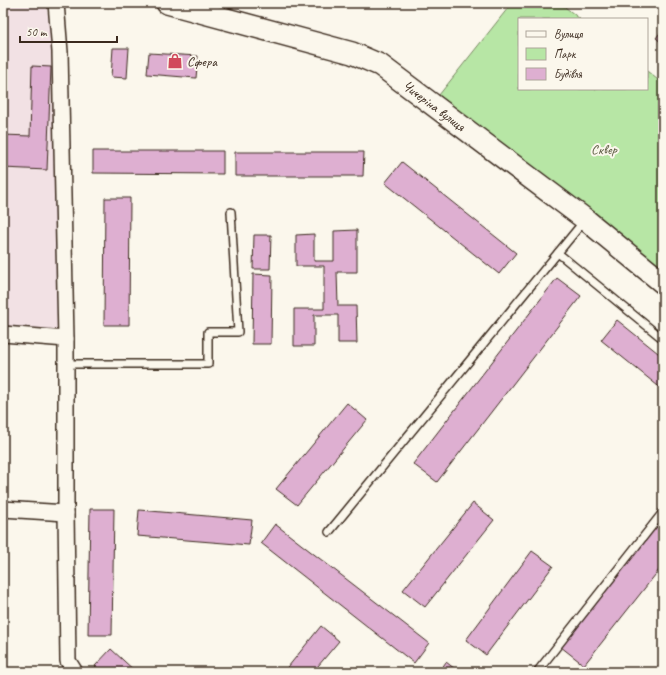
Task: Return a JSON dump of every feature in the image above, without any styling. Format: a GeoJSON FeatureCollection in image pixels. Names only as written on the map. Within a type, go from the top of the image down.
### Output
{"type":"FeatureCollection","features":[{"type":"Feature","properties":{"kind":"main road","name":"Чичеріна вулиця"},"geometry":{"type":"LineString","coordinates":[[166,3],[352,53],[380,65],[586,219],[663,283]]}},
{"type":"Feature","properties":{"kind":"street"},"geometry":{"type":"LineString","coordinates":[[56,3],[60,52],[66,339],[68,661],[75,672]]}},
{"type":"Feature","properties":{"kind":"street"},"geometry":{"type":"LineString","coordinates":[[3,334],[66,339]]}},
{"type":"Feature","properties":{"kind":"street"},"geometry":{"type":"LineString","coordinates":[[3,509],[66,513]]}},
{"type":"Feature","properties":{"kind":"lane"},"geometry":{"type":"LineString","coordinates":[[66,364],[208,364],[208,332],[238,332],[231,212]]}},
{"type":"Feature","properties":{"kind":"lane"},"geometry":{"type":"LineString","coordinates":[[329,532],[586,219]]}},
{"type":"Feature","properties":{"kind":"lane"},"geometry":{"type":"LineString","coordinates":[[558,253],[663,339]]}},
{"type":"Feature","properties":{"kind":"lane"},"geometry":{"type":"LineString","coordinates":[[537,672],[663,512]]}},
{"type":"Feature","properties":{"kind":"shaded area"},"geometry":{"type":"Polygon","coordinates":[[[3,3],[46,3],[54,54],[66,339],[3,334],[3,3]]]}},
{"type":"Feature","properties":{"kind":"green space","name":"Сквер"},"geometry":{"type":"Polygon","coordinates":[[[512,3],[560,3],[579,18],[518,18],[518,90],[648,90],[648,72],[663,84],[663,270],[439,95],[512,3]]]}},
{"type":"Feature","properties":{"kind":"building"},"geometry":{"type":"Polygon","coordinates":[[[663,29],[663,44],[656,38],[663,29]]]}},
{"type":"Feature","properties":{"kind":"building"},"geometry":{"type":"Polygon","coordinates":[[[113,48],[129,48],[127,78],[111,77],[113,48]]]}},
{"type":"Feature","properties":{"kind":"building"},"geometry":{"type":"Polygon","coordinates":[[[149,53],[198,56],[196,78],[147,74],[149,53]]]}},
{"type":"Feature","properties":{"kind":"building"},"geometry":{"type":"Polygon","coordinates":[[[32,66],[51,67],[47,170],[3,168],[3,135],[30,136],[32,66]]]}},
{"type":"Feature","properties":{"kind":"building"},"geometry":{"type":"Polygon","coordinates":[[[93,151],[223,151],[223,174],[93,173],[93,151]]]}},
{"type":"Feature","properties":{"kind":"building"},"geometry":{"type":"Polygon","coordinates":[[[235,152],[364,152],[363,176],[235,176],[235,152]]]}},
{"type":"Feature","properties":{"kind":"building"},"geometry":{"type":"Polygon","coordinates":[[[402,162],[516,253],[499,274],[385,183],[402,162]]]}},
{"type":"Feature","properties":{"kind":"building"},"geometry":{"type":"Polygon","coordinates":[[[105,198],[130,198],[129,325],[104,325],[105,198]]]}},
{"type":"Feature","properties":{"kind":"building"},"geometry":{"type":"Polygon","coordinates":[[[357,230],[357,272],[337,272],[338,306],[356,306],[357,343],[338,343],[338,315],[314,315],[314,346],[294,346],[294,309],[324,309],[324,266],[296,266],[296,235],[314,234],[314,261],[334,261],[334,231],[357,230]]]}},
{"type":"Feature","properties":{"kind":"building"},"geometry":{"type":"Polygon","coordinates":[[[254,235],[271,235],[270,269],[253,269],[254,235]]]}},
{"type":"Feature","properties":{"kind":"building"},"geometry":{"type":"Polygon","coordinates":[[[253,274],[272,275],[271,344],[252,344],[253,274]]]}},
{"type":"Feature","properties":{"kind":"building"},"geometry":{"type":"Polygon","coordinates":[[[557,278],[581,296],[437,482],[413,464],[557,278]]]}},
{"type":"Feature","properties":{"kind":"building"},"geometry":{"type":"Polygon","coordinates":[[[617,320],[663,357],[663,390],[601,340],[617,320]]]}},
{"type":"Feature","properties":{"kind":"building"},"geometry":{"type":"Polygon","coordinates":[[[347,403],[367,420],[297,505],[276,489],[347,403]]]}},
{"type":"Feature","properties":{"kind":"building"},"geometry":{"type":"Polygon","coordinates":[[[473,503],[494,520],[425,607],[403,590],[473,503]]]}},
{"type":"Feature","properties":{"kind":"building"},"geometry":{"type":"Polygon","coordinates":[[[90,509],[114,509],[112,635],[88,635],[90,509]]]}},
{"type":"Feature","properties":{"kind":"building"},"geometry":{"type":"Polygon","coordinates":[[[139,510],[252,520],[249,545],[137,536],[139,510]]]}},
{"type":"Feature","properties":{"kind":"building"},"geometry":{"type":"Polygon","coordinates":[[[663,518],[663,565],[584,665],[561,647],[663,518]]]}},
{"type":"Feature","properties":{"kind":"building"},"geometry":{"type":"Polygon","coordinates":[[[275,524],[429,643],[414,663],[261,543],[275,524]]]}},
{"type":"Feature","properties":{"kind":"building"},"geometry":{"type":"Polygon","coordinates":[[[532,551],[553,566],[486,655],[466,640],[532,551]]]}},
{"type":"Feature","properties":{"kind":"building"},"geometry":{"type":"Polygon","coordinates":[[[321,626],[339,641],[313,672],[284,672],[321,626]]]}},
{"type":"Feature","properties":{"kind":"building"},"geometry":{"type":"Polygon","coordinates":[[[111,649],[136,672],[102,672],[95,666],[111,649]]]}},
{"type":"Feature","properties":{"kind":"building"},"geometry":{"type":"Polygon","coordinates":[[[446,662],[459,672],[439,672],[446,662]]]}},
{"type":"Feature","properties":{"kind":"place","name":"Сфера"},"geometry":{"type":"Point","coordinates":[175,61]}}]}
